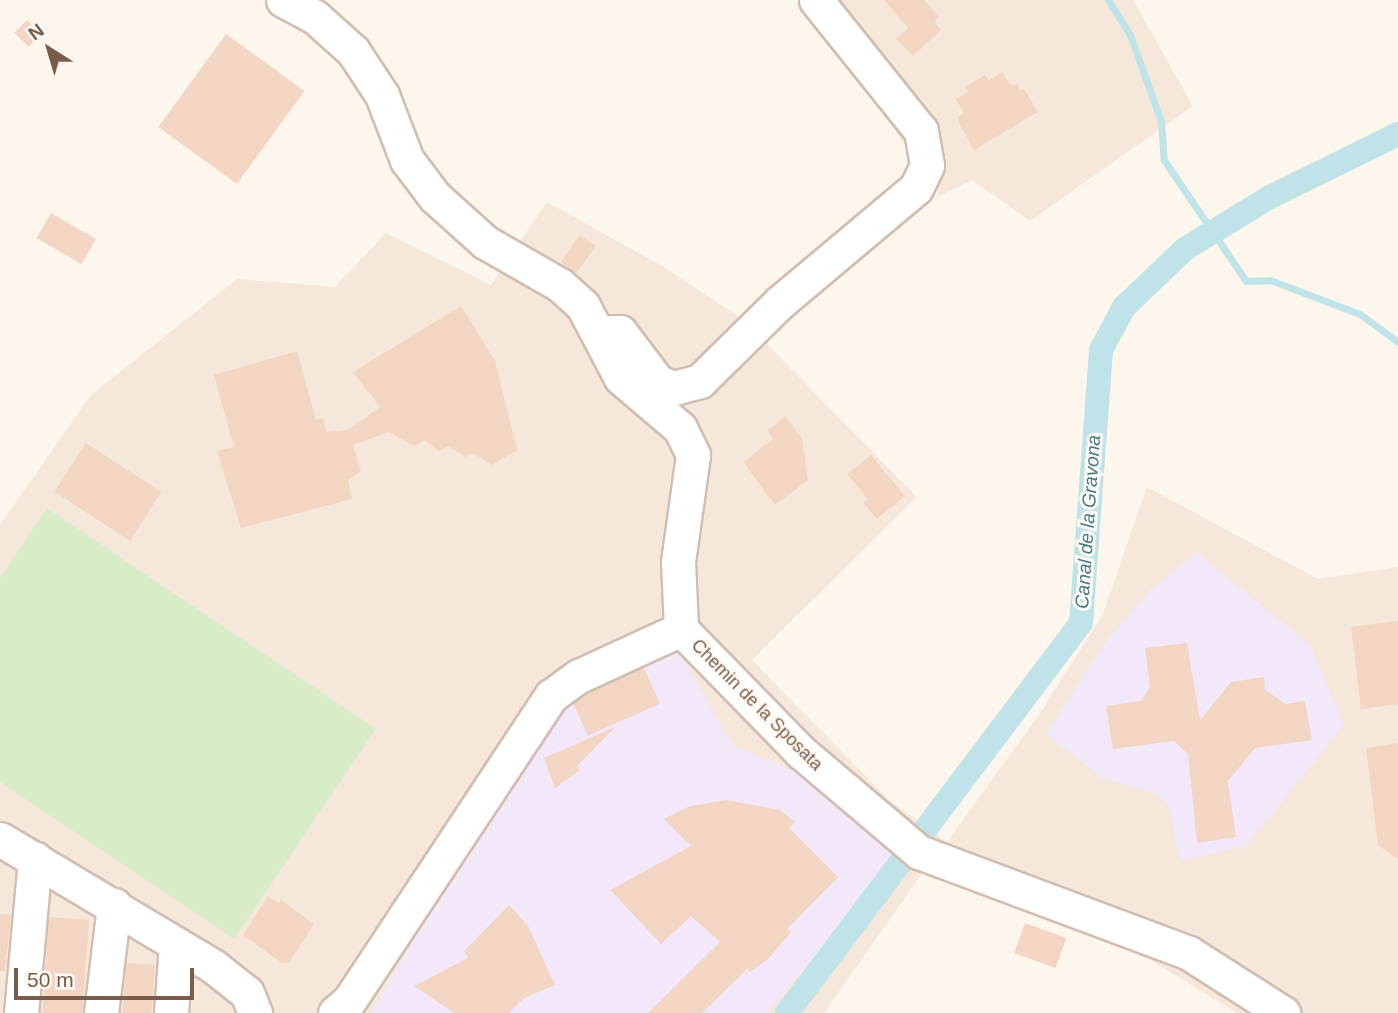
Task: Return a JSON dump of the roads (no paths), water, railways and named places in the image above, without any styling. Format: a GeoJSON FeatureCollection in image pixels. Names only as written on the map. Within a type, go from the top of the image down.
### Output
{"type":"FeatureCollection","features":[{"type":"Feature","properties":{"kind":"street","name":"Chemin de la Sposata"},"geometry":{"type":"LineString","coordinates":[[284,0],[315,17],[353,51],[382,95],[407,160],[435,197],[485,242],[560,285],[583,306],[600,332],[621,378],[680,428],[693,455],[678,562],[681,629],[801,752],[911,848],[1189,953],[1283,1013]]}},
{"type":"Feature","properties":{"kind":"street"},"geometry":{"type":"LineString","coordinates":[[600,332],[620,331],[658,382],[674,388],[699,381],[779,303],[916,188],[927,165],[920,131],[816,0]]}},
{"type":"Feature","properties":{"kind":"street"},"geometry":{"type":"LineString","coordinates":[[335,1013],[349,1001],[551,696],[579,676],[681,629]]}},
{"type":"Feature","properties":{"kind":"street"},"geometry":{"type":"LineString","coordinates":[[0,839],[214,966],[247,993],[255,1013]]}},
{"type":"Feature","properties":{"kind":"street"},"geometry":{"type":"LineString","coordinates":[[21,1013],[35,859]]}},
{"type":"Feature","properties":{"kind":"street"},"geometry":{"type":"LineString","coordinates":[[101,1013],[114,905]]}},
{"type":"Feature","properties":{"kind":"street"},"geometry":{"type":"LineString","coordinates":[[171,1013],[176,945]]}},
{"type":"Feature","properties":{"kind":"waterway"},"geometry":{"type":"LineString","coordinates":[[1108,0],[1130,35],[1161,121],[1164,160],[1246,281],[1270,280],[1360,314],[1398,342]]}},
{"type":"Feature","properties":{"kind":"waterway","name":"Canal de la Gravona"},"geometry":{"type":"LineString","coordinates":[[787,1013],[1081,623],[1101,350],[1124,307],[1185,249],[1270,197],[1398,134]]}}]}
